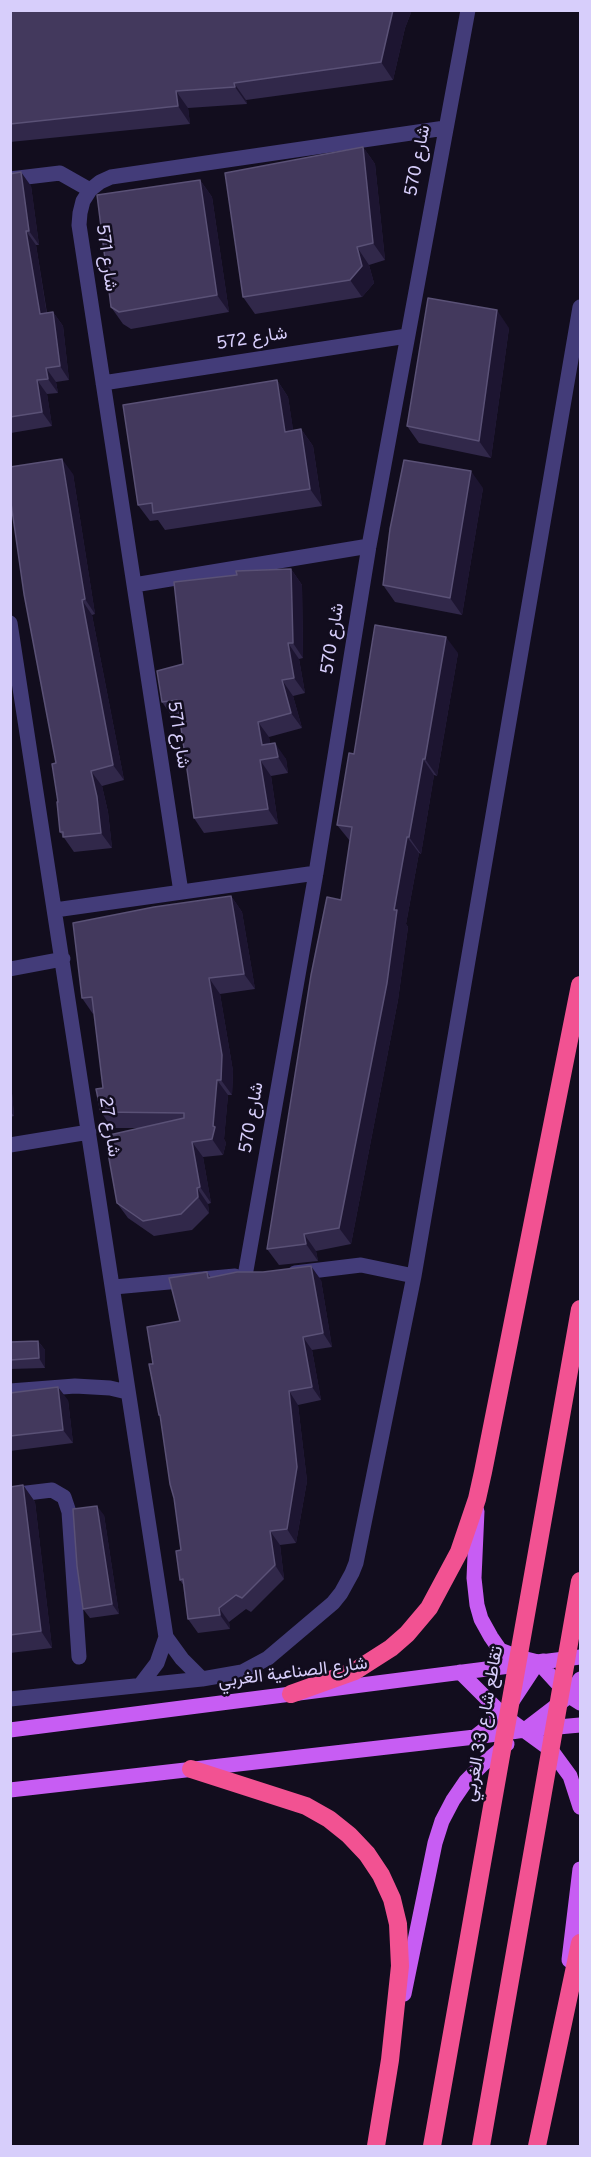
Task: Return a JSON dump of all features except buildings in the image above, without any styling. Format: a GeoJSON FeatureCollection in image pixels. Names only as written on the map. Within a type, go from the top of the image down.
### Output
{"type":"FeatureCollection","features":[{"type":"Feature","properties":{"kind":"highway"},"geometry":{"type":"LineString","coordinates":[[291,1694],[355,1671],[382,1654],[407,1634],[429,1608],[459,1552],[477,1499],[580,985]]}},
{"type":"Feature","properties":{"kind":"highway","name":"تقاطع شارع 33 الغربي"},"geometry":{"type":"LineString","coordinates":[[432,2146],[580,1309]]}},
{"type":"Feature","properties":{"kind":"highway"},"geometry":{"type":"LineString","coordinates":[[481,2146],[580,1581]]}},
{"type":"Feature","properties":{"kind":"highway"},"geometry":{"type":"LineString","coordinates":[[191,1769],[306,1806],[329,1819],[349,1835],[367,1854],[381,1875],[392,1899],[398,1924],[400,1966],[390,2060],[376,2146]]}},
{"type":"Feature","properties":{"kind":"highway"},"geometry":{"type":"LineString","coordinates":[[537,2146],[580,1943]]}},
{"type":"Feature","properties":{"kind":"main road"},"geometry":{"type":"LineString","coordinates":[[477,1499],[474,1578],[477,1605],[482,1619],[500,1650],[538,1662],[575,1700]]}},
{"type":"Feature","properties":{"kind":"main road"},"geometry":{"type":"LineString","coordinates":[[475,1737],[503,1715],[538,1662],[580,1649]]}},
{"type":"Feature","properties":{"kind":"main road","name":"شارع الصناعية الغربي"},"geometry":{"type":"LineString","coordinates":[[10,1730],[580,1657]]}},
{"type":"Feature","properties":{"kind":"main road"},"geometry":{"type":"LineString","coordinates":[[460,1672],[503,1715],[551,1750],[570,1776],[580,1807]]}},
{"type":"Feature","properties":{"kind":"main road"},"geometry":{"type":"LineString","coordinates":[[390,2060],[435,1843],[442,1821],[466,1781],[483,1764],[525,1730],[575,1700],[580,1679]]}},
{"type":"Feature","properties":{"kind":"main road"},"geometry":{"type":"LineString","coordinates":[[10,1790],[580,1725]]}},
{"type":"Feature","properties":{"kind":"main road"},"geometry":{"type":"LineString","coordinates":[[557,2055],[580,1869]]}},
{"type":"Feature","properties":{"kind":"street","name":"شارع 570"},"geometry":{"type":"LineString","coordinates":[[245,1276],[316,873],[369,546],[468,10]]}},
{"type":"Feature","properties":{"kind":"street"},"geometry":{"type":"LineString","coordinates":[[10,179],[60,173],[90,190],[111,177],[445,128]]}},
{"type":"Feature","properties":{"kind":"street","name":"شارع 571"},"geometry":{"type":"LineString","coordinates":[[90,190],[83,201],[80,225],[181,892]]}},
{"type":"Feature","properties":{"kind":"street"},"geometry":{"type":"LineString","coordinates":[[10,1700],[202,1679],[242,1672],[260,1664],[333,1603],[347,1583],[356,1563],[414,1276],[580,307]]}},
{"type":"Feature","properties":{"kind":"street","name":"شارع 572"},"geometry":{"type":"LineString","coordinates":[[103,383],[407,336]]}},
{"type":"Feature","properties":{"kind":"street"},"geometry":{"type":"LineString","coordinates":[[134,585],[369,546]]}},
{"type":"Feature","properties":{"kind":"street","name":"شارع 27"},"geometry":{"type":"LineString","coordinates":[[10,623],[114,1287],[127,1392],[166,1638],[182,1659],[202,1679]]}},
{"type":"Feature","properties":{"kind":"street"},"geometry":{"type":"LineString","coordinates":[[55,910],[316,873]]}},
{"type":"Feature","properties":{"kind":"street"},"geometry":{"type":"LineString","coordinates":[[10,969],[63,959]]}},
{"type":"Feature","properties":{"kind":"street"},"geometry":{"type":"LineString","coordinates":[[10,1145],[89,1132]]}},
{"type":"Feature","properties":{"kind":"street"},"geometry":{"type":"LineString","coordinates":[[281,1275],[361,1265],[414,1276]]}},
{"type":"Feature","properties":{"kind":"street"},"geometry":{"type":"LineString","coordinates":[[114,1287],[221,1276],[263,1276]]}},
{"type":"Feature","properties":{"kind":"street"},"geometry":{"type":"LineString","coordinates":[[10,1390],[93,1386],[127,1392]]}},
{"type":"Feature","properties":{"kind":"street"},"geometry":{"type":"LineString","coordinates":[[10,1495],[52,1490],[64,1497],[69,1512],[79,1657]]}},
{"type":"Feature","properties":{"kind":"street"},"geometry":{"type":"LineString","coordinates":[[141,1684],[157,1663],[166,1638]]}}]}
